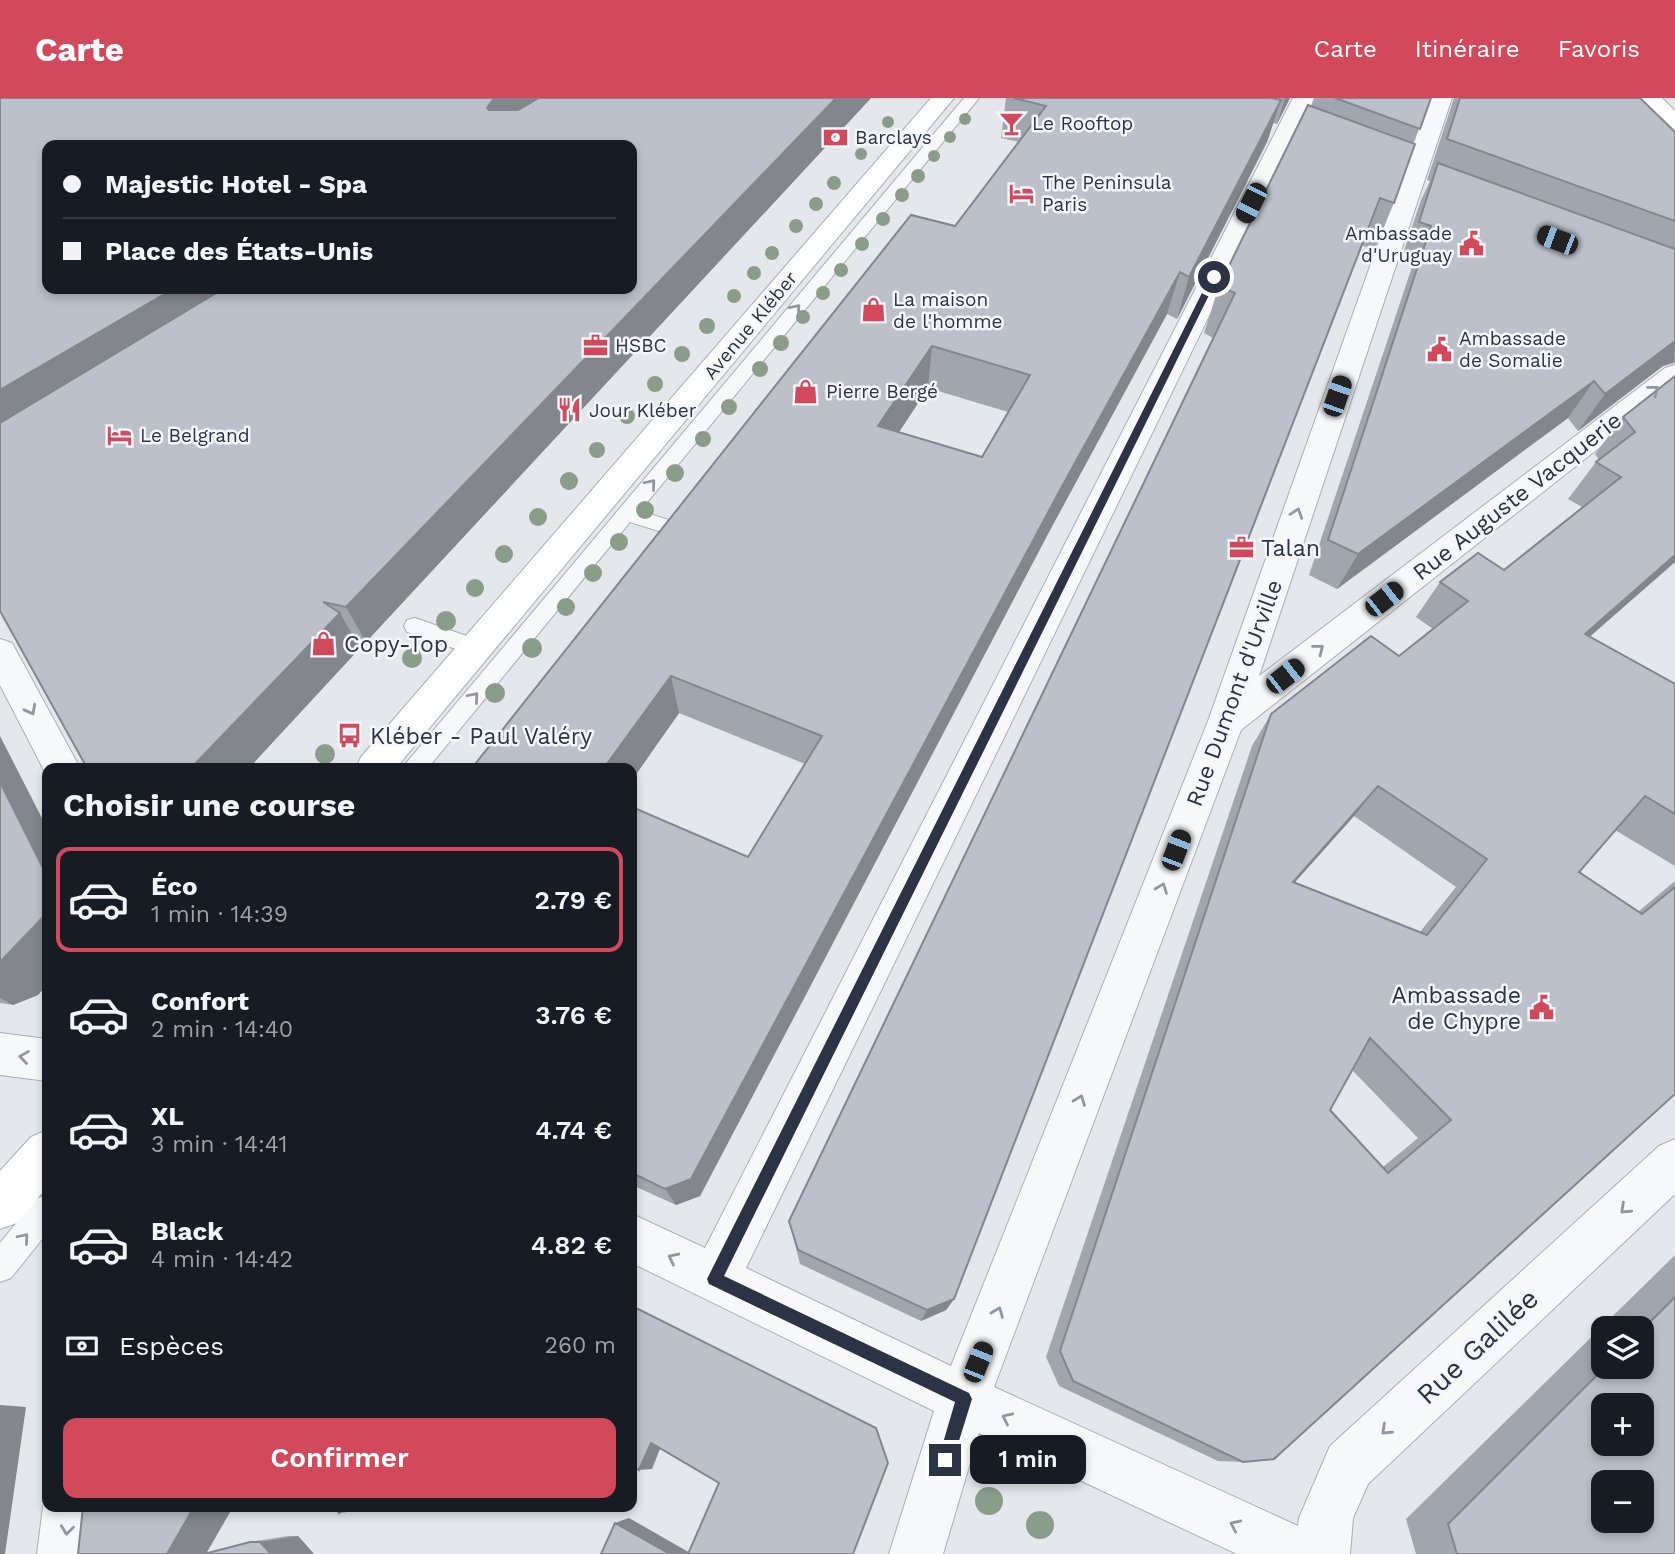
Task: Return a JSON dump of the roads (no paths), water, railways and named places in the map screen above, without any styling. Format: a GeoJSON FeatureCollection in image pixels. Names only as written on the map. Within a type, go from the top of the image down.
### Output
{"type":"FeatureCollection","features":[{"type":"Feature","properties":{"kind":"main road","name":"Avenue Kléber"},"geometry":{"type":"LineString","coordinates":[[378,763],[943,98]]}},
{"type":"Feature","properties":{"kind":"main road"},"geometry":{"type":"LineString","coordinates":[[1649,98],[1675,124]]}},
{"type":"Feature","properties":{"kind":"main road"},"geometry":{"type":"LineString","coordinates":[[0,1206],[42,1159]]}},
{"type":"Feature","properties":{"kind":"street"},"geometry":{"type":"LineString","coordinates":[[715,1279],[1304,98]]}},
{"type":"Feature","properties":{"kind":"street","name":"Rue Dumont d'Urville"},"geometry":{"type":"LineString","coordinates":[[916,1554],[964,1399],[1226,721],[1408,182],[1441,98]]}},
{"type":"Feature","properties":{"kind":"street","name":"Rue Auguste Vacquerie"},"geometry":{"type":"LineString","coordinates":[[1226,721],[1675,374]]}},
{"type":"Feature","properties":{"kind":"street"},"geometry":{"type":"LineString","coordinates":[[0,652],[59,763]]}},
{"type":"Feature","properties":{"kind":"street"},"geometry":{"type":"LineString","coordinates":[[0,1054],[42,1059]]}},
{"type":"Feature","properties":{"kind":"street","name":"Rue Galilée"},"geometry":{"type":"LineString","coordinates":[[1323,1554],[1326,1518],[1349,1465],[1675,1162]]}},
{"type":"Feature","properties":{"kind":"street"},"geometry":{"type":"LineString","coordinates":[[637,1240],[964,1399],[1297,1554]]}},
{"type":"Feature","properties":{"kind":"street"},"geometry":{"type":"LineString","coordinates":[[64,1554],[69,1512]]}},
{"type":"Feature","properties":{"kind":"lane","name":"Avenue Kléber"},"geometry":{"type":"LineString","coordinates":[[418,763],[972,98]]}},
{"type":"Feature","properties":{"kind":"lane"},"geometry":{"type":"LineString","coordinates":[[626,514],[665,527]]}},
{"type":"Feature","properties":{"kind":"lane"},"geometry":{"type":"LineString","coordinates":[[415,626],[476,648]]}},
{"type":"Feature","properties":{"kind":"lane"},"geometry":{"type":"LineString","coordinates":[[0,1267],[42,1216]]}},
{"type":"Feature","properties":{"kind":"place","name":"Le Rooftop"},"geometry":{"type":"Point","coordinates":[1012,123]}},
{"type":"Feature","properties":{"kind":"place","name":"Barclays"},"geometry":{"type":"Point","coordinates":[835,137]}},
{"type":"Feature","properties":{"kind":"place","name":"The Peninsula Paris"},"geometry":{"type":"Point","coordinates":[1022,193]}},
{"type":"Feature","properties":{"kind":"place","name":"Ambassade d'Uruguay"},"geometry":{"type":"Point","coordinates":[1472,244]}},
{"type":"Feature","properties":{"kind":"place","name":"La maison de l'homme"},"geometry":{"type":"Point","coordinates":[873,310]}},
{"type":"Feature","properties":{"kind":"place","name":"HSBC"},"geometry":{"type":"Point","coordinates":[595,345]}},
{"type":"Feature","properties":{"kind":"place","name":"Ambassade de Somalie"},"geometry":{"type":"Point","coordinates":[1439,349]}},
{"type":"Feature","properties":{"kind":"place","name":"Pierre Bergé"},"geometry":{"type":"Point","coordinates":[806,391]}},
{"type":"Feature","properties":{"kind":"place","name":"Jour Kléber"},"geometry":{"type":"Point","coordinates":[569,410]}},
{"type":"Feature","properties":{"kind":"place","name":"Le Belgrand"},"geometry":{"type":"Point","coordinates":[120,435]}},
{"type":"Feature","properties":{"kind":"place","name":"Talan"},"geometry":{"type":"Point","coordinates":[1241,548]}},
{"type":"Feature","properties":{"kind":"place","name":"Copy-Top"},"geometry":{"type":"Point","coordinates":[324,644]}},
{"type":"Feature","properties":{"kind":"place","name":"Kléber - Paul Valéry"},"geometry":{"type":"Point","coordinates":[350,736]}},
{"type":"Feature","properties":{"kind":"place","name":"Ambassade de Chypre"},"geometry":{"type":"Point","coordinates":[1541,1008]}}]}
